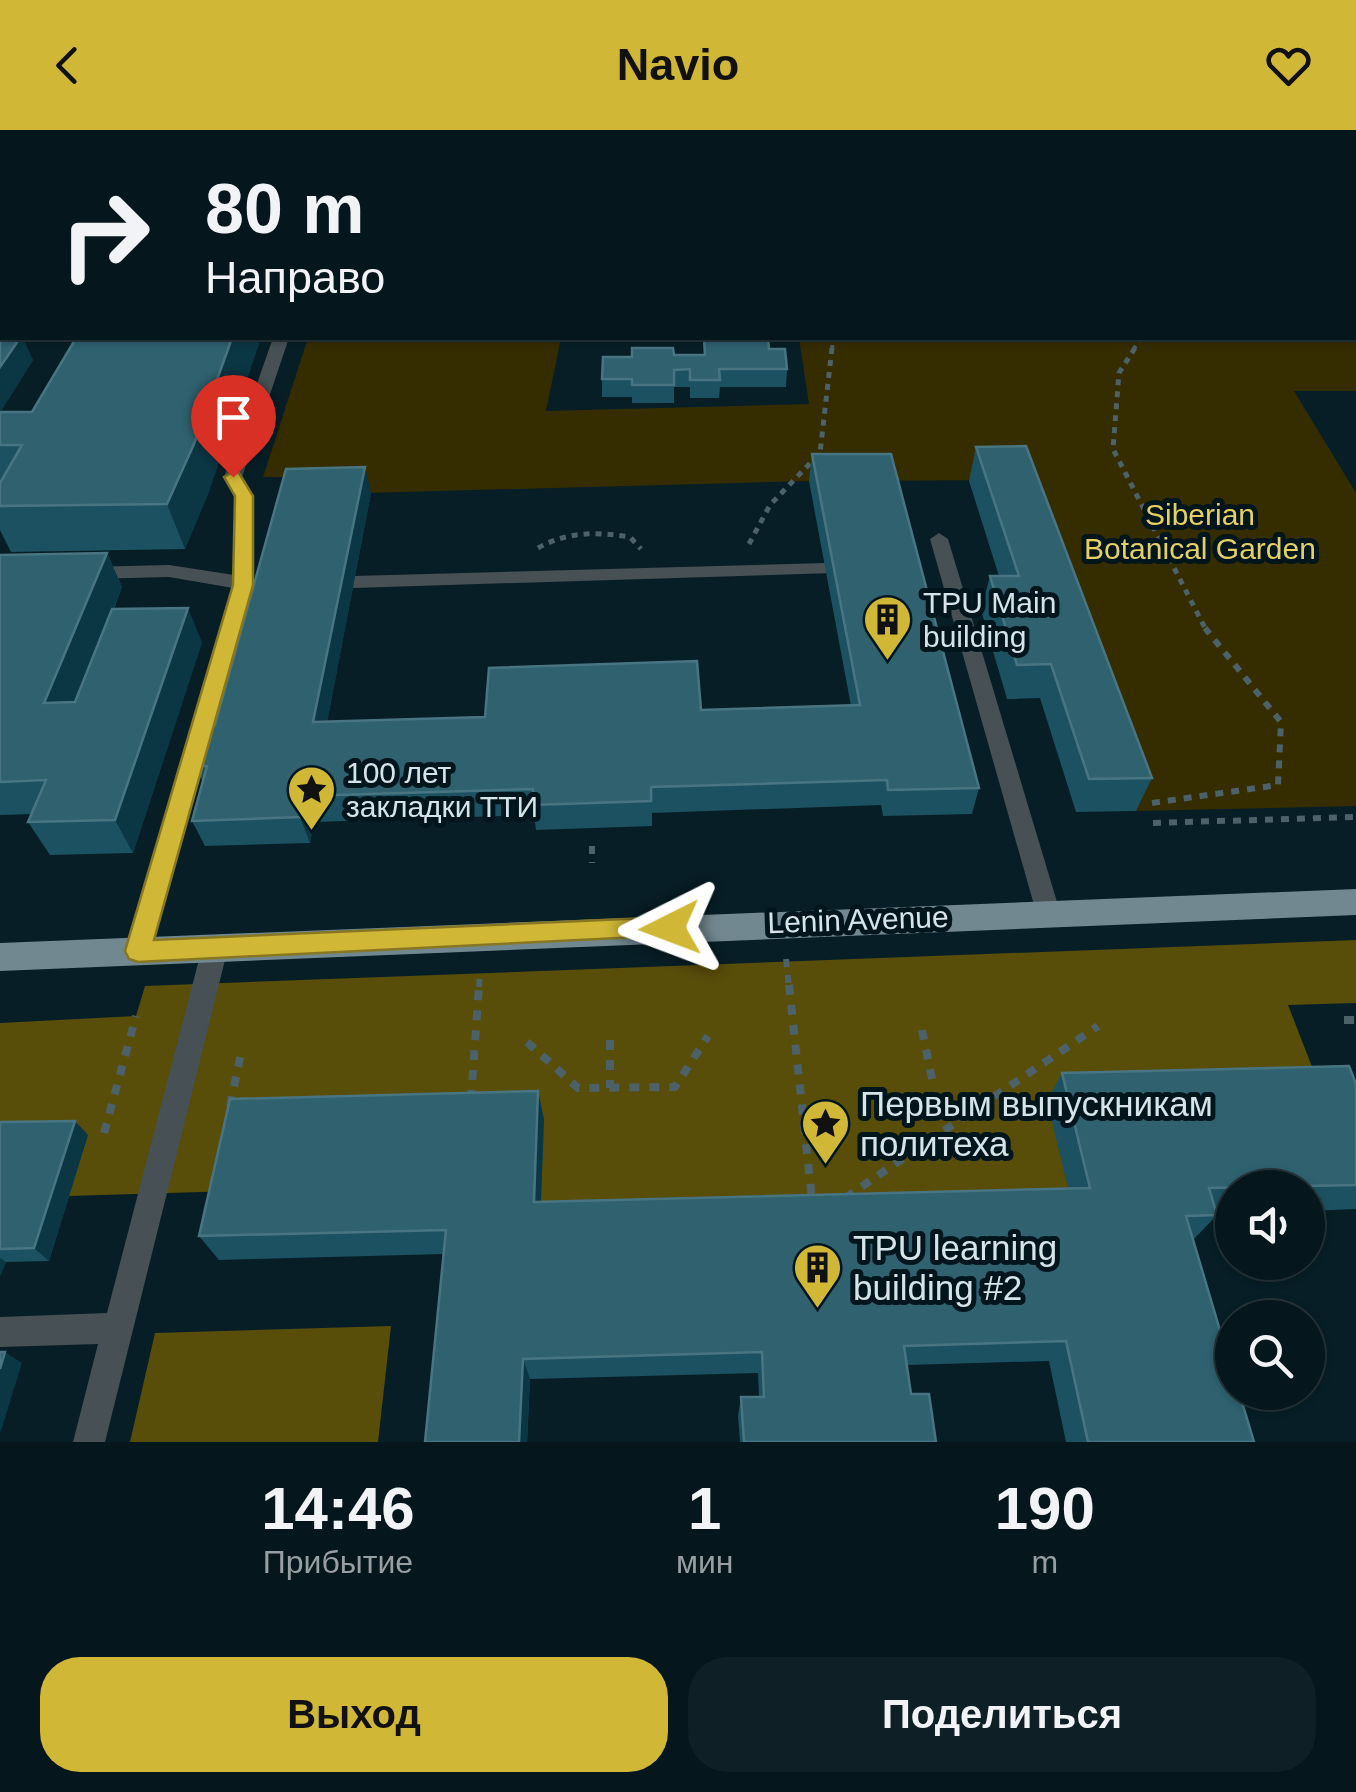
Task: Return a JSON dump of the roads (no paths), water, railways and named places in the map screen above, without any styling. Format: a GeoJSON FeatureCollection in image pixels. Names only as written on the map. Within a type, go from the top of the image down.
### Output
{"type":"FeatureCollection","features":[{"type":"Feature","properties":{"kind":"main road","name":"Lenin Avenue"},"geometry":{"type":"LineString","coordinates":[[0,958],[1356,902]]}},
{"type":"Feature","properties":{"kind":"lane"},"geometry":{"type":"LineString","coordinates":[[138,951],[243,585],[244,496],[233,477],[280,340]]}},
{"type":"Feature","properties":{"kind":"lane"},"geometry":{"type":"LineString","coordinates":[[940,539],[938,566],[1048,912]]}},
{"type":"Feature","properties":{"kind":"lane"},"geometry":{"type":"LineString","coordinates":[[354,582],[826,568]]}},
{"type":"Feature","properties":{"kind":"lane"},"geometry":{"type":"LineString","coordinates":[[75,574],[169,571],[243,585],[270,584]]}},
{"type":"Feature","properties":{"kind":"lane"},"geometry":{"type":"LineString","coordinates":[[89,1442],[215,948]]}},
{"type":"Feature","properties":{"kind":"lane"},"geometry":{"type":"LineString","coordinates":[[0,1332],[118,1328]]}},
{"type":"Feature","properties":{"kind":"place","name":"TPU Main building"},"geometry":{"type":"Point","coordinates":[888,662]}},
{"type":"Feature","properties":{"kind":"place","name":"100 лет закладки ТТИ"},"geometry":{"type":"Point","coordinates":[311,832]}},
{"type":"Feature","properties":{"kind":"place","name":"Первым выпускникам политеха"},"geometry":{"type":"Point","coordinates":[825,1166]}},
{"type":"Feature","properties":{"kind":"place","name":"TPU learning building #2"},"geometry":{"type":"Point","coordinates":[818,1310]}},
{"type":"Feature","properties":{"kind":"park label","name":"Siberian Botanical Garden"},"geometry":{"type":"Point","coordinates":[1200,532]}}]}
